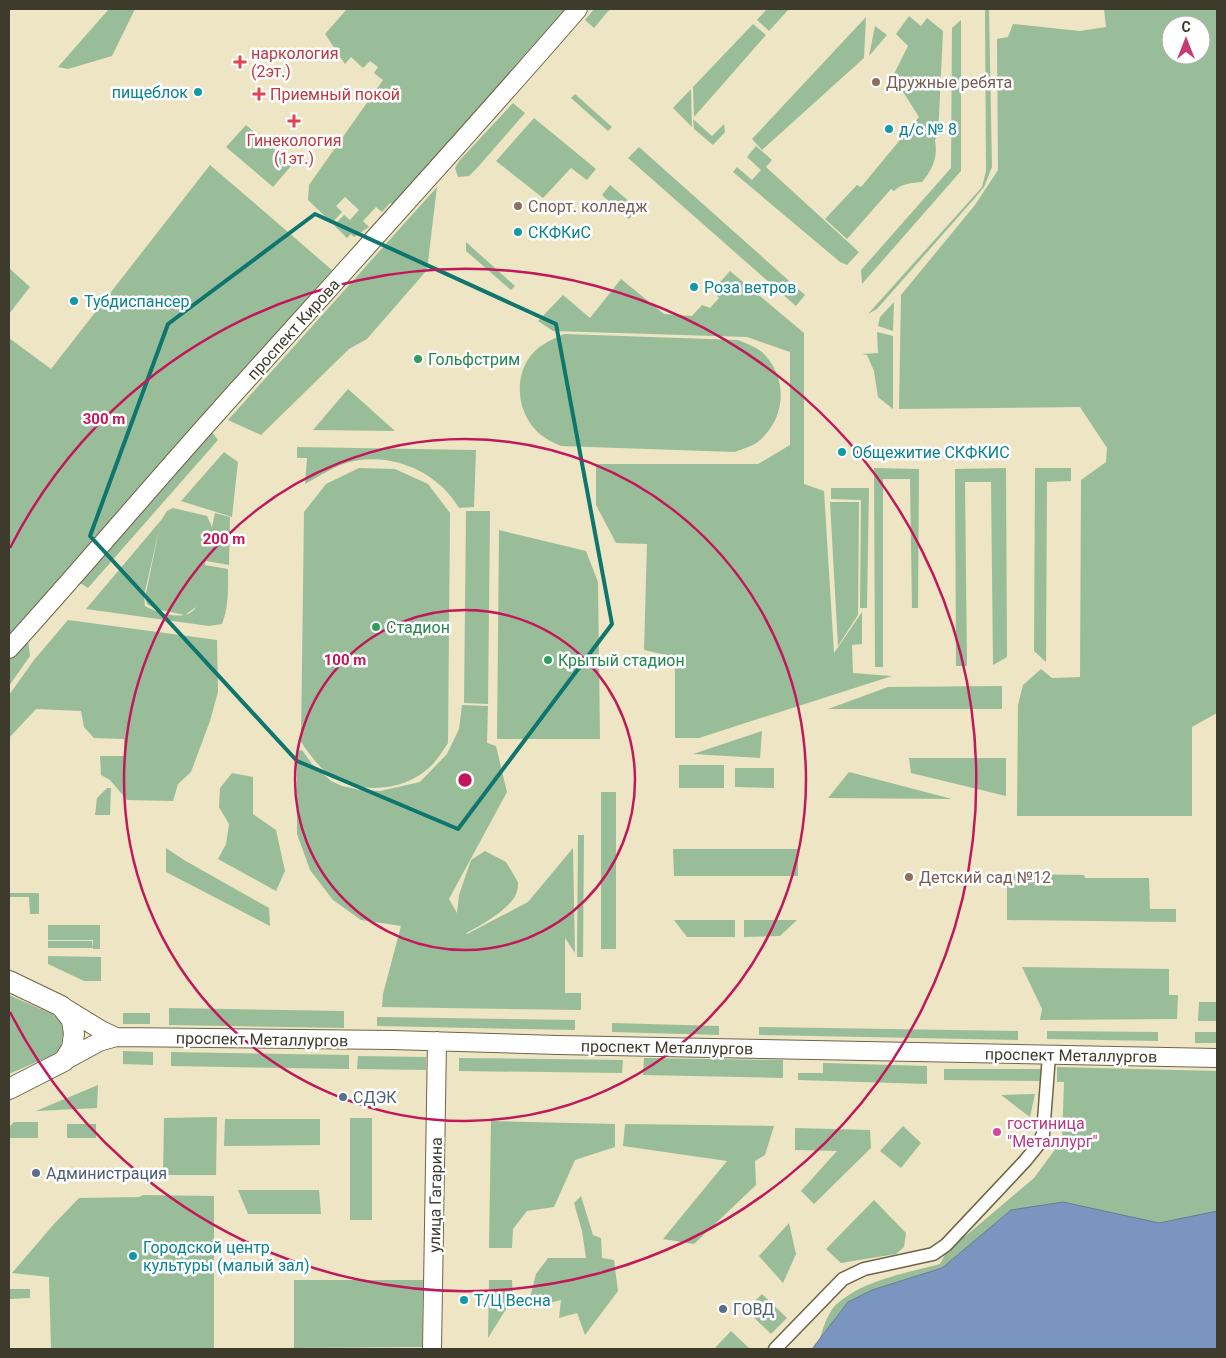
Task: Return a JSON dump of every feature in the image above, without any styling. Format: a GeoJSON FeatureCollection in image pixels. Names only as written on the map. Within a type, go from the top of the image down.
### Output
{"type":"FeatureCollection","features":[{"type":"Feature","properties":{"kind":"main road","name":"проспект Кирова"},"geometry":{"type":"LineString","coordinates":[[9,649],[578,9]]}},
{"type":"Feature","properties":{"kind":"main road"},"geometry":{"type":"LineString","coordinates":[[9,981],[61,1006],[72,1020],[74,1034],[72,1048],[64,1061],[9,1089]]}},
{"type":"Feature","properties":{"kind":"main road","name":"проспект Металлургов"},"geometry":{"type":"LineString","coordinates":[[61,1006],[116,1037]]}},
{"type":"Feature","properties":{"kind":"main road","name":"проспект Металлургов"},"geometry":{"type":"LineString","coordinates":[[64,1061],[99,1042],[116,1037],[437,1041],[1217,1058]]}},
{"type":"Feature","properties":{"kind":"main road","name":"улица Гагарина"},"geometry":{"type":"LineString","coordinates":[[432,1349],[437,1041]]}},
{"type":"Feature","properties":{"kind":"street"},"geometry":{"type":"LineString","coordinates":[[775,1349],[843,1279],[864,1269],[933,1254],[946,1245],[1025,1161],[1038,1146],[1043,1134],[1049,1055]]}},
{"type":"Feature","properties":{"kind":"highlighted area"},"geometry":{"type":"Polygon","coordinates":[[[315,214],[556,324],[612,624],[458,829],[297,761],[90,536],[168,324],[315,214]]]}},
{"type":"Feature","properties":{"kind":"green space"},"geometry":{"type":"Polygon","coordinates":[[[109,9],[135,9],[112,56],[68,69],[58,67],[109,9]]]}},
{"type":"Feature","properties":{"kind":"green space"},"geometry":{"type":"Polygon","coordinates":[[[347,9],[568,9],[396,205],[390,203],[382,212],[376,207],[363,221],[369,227],[354,237],[351,234],[347,238],[334,225],[344,215],[350,220],[359,210],[345,197],[336,206],[342,212],[332,223],[308,200],[309,185],[383,80],[374,73],[378,67],[370,61],[363,68],[351,57],[345,64],[325,34],[347,9]]]}},
{"type":"Feature","properties":{"kind":"green space"},"geometry":{"type":"Polygon","coordinates":[[[594,9],[610,9],[594,28],[585,20],[594,9]]]}},
{"type":"Feature","properties":{"kind":"green space"},"geometry":{"type":"Polygon","coordinates":[[[767,9],[789,9],[769,31],[757,20],[767,9]]]}},
{"type":"Feature","properties":{"kind":"green space"},"geometry":{"type":"Polygon","coordinates":[[[985,9],[989,11],[992,167],[984,187],[974,199],[877,309],[868,314],[982,187],[986,171],[985,9]]]}},
{"type":"Feature","properties":{"kind":"green space"},"geometry":{"type":"Polygon","coordinates":[[[1104,9],[1217,9],[1217,713],[1192,727],[1192,816],[1017,816],[1018,705],[1023,685],[1041,669],[1052,678],[1080,677],[1081,480],[1106,462],[1107,448],[1080,407],[899,409],[901,295],[975,205],[998,170],[997,39],[1008,37],[1013,24],[1080,31],[1106,27],[1104,9]]]}},
{"type":"Feature","properties":{"kind":"green space"},"geometry":{"type":"Polygon","coordinates":[[[909,16],[921,26],[927,18],[943,31],[938,136],[935,140],[936,152],[934,162],[922,182],[904,185],[894,191],[891,189],[847,239],[825,219],[857,185],[861,187],[919,117],[893,76],[908,46],[896,34],[909,16]]]}},
{"type":"Feature","properties":{"kind":"green space"},"geometry":{"type":"Polygon","coordinates":[[[866,17],[864,58],[762,150],[752,139],[866,17]]]}},
{"type":"Feature","properties":{"kind":"green space"},"geometry":{"type":"Polygon","coordinates":[[[961,20],[961,171],[862,284],[861,270],[951,168],[952,28],[961,20]]]}},
{"type":"Feature","properties":{"kind":"green space"},"geometry":{"type":"Polygon","coordinates":[[[753,24],[766,35],[694,117],[693,87],[753,24]]]}},
{"type":"Feature","properties":{"kind":"green space"},"geometry":{"type":"Polygon","coordinates":[[[875,26],[887,35],[869,56],[875,26]]]}},
{"type":"Feature","properties":{"kind":"green space"},"geometry":{"type":"Polygon","coordinates":[[[691,89],[692,127],[673,108],[691,89]]]}},
{"type":"Feature","properties":{"kind":"green space"},"geometry":{"type":"Polygon","coordinates":[[[575,94],[612,127],[608,131],[571,98],[575,94]]]}},
{"type":"Feature","properties":{"kind":"green space"},"geometry":{"type":"Polygon","coordinates":[[[513,103],[525,113],[469,176],[458,177],[455,168],[459,161],[513,103]]]}},
{"type":"Feature","properties":{"kind":"green space"},"geometry":{"type":"Polygon","coordinates":[[[534,118],[596,169],[587,180],[571,168],[543,198],[496,161],[534,118]]]}},
{"type":"Feature","properties":{"kind":"green space"},"geometry":{"type":"Polygon","coordinates":[[[693,119],[712,136],[724,124],[725,132],[713,145],[694,129],[693,119]]]}},
{"type":"Feature","properties":{"kind":"green space"},"geometry":{"type":"Polygon","coordinates":[[[246,125],[292,165],[273,187],[226,147],[246,125]]]}},
{"type":"Feature","properties":{"kind":"green space"},"geometry":{"type":"Polygon","coordinates":[[[756,146],[772,160],[766,167],[859,252],[847,265],[840,262],[733,172],[737,167],[752,180],[761,170],[747,157],[756,146]]]}},
{"type":"Feature","properties":{"kind":"green space"},"geometry":{"type":"Polygon","coordinates":[[[639,147],[805,295],[796,306],[628,158],[639,147]]]}},
{"type":"Feature","properties":{"kind":"green space"},"geometry":{"type":"Polygon","coordinates":[[[210,165],[332,270],[9,635],[9,338],[51,369],[210,165]]]}},
{"type":"Feature","properties":{"kind":"green space"},"geometry":{"type":"Polygon","coordinates":[[[610,185],[638,209],[629,219],[602,195],[610,185]]]}},
{"type":"Feature","properties":{"kind":"green space"},"geometry":{"type":"Polygon","coordinates":[[[437,187],[427,270],[367,339],[349,349],[261,435],[228,420],[437,187]]]}},
{"type":"Feature","properties":{"kind":"green space"},"geometry":{"type":"Polygon","coordinates":[[[466,242],[515,286],[511,290],[466,251],[466,242]]]}},
{"type":"Feature","properties":{"kind":"green space"},"geometry":{"type":"Polygon","coordinates":[[[9,268],[30,287],[9,314],[9,268]]]}},
{"type":"Feature","properties":{"kind":"green space"},"geometry":{"type":"Polygon","coordinates":[[[730,271],[804,333],[804,484],[824,491],[834,653],[862,612],[862,644],[852,645],[853,673],[892,676],[699,738],[675,738],[675,657],[644,650],[647,544],[616,543],[596,505],[596,464],[758,464],[790,445],[790,352],[747,337],[553,331],[538,321],[563,295],[590,318],[621,279],[664,314],[692,316],[702,305],[710,308],[719,298],[712,291],[730,271]]]}},
{"type":"Feature","properties":{"kind":"green space"},"geometry":{"type":"Polygon","coordinates":[[[894,302],[893,331],[878,326],[880,317],[894,302]]]}},
{"type":"Feature","properties":{"kind":"green space"},"geometry":{"type":"Polygon","coordinates":[[[877,332],[893,336],[893,409],[878,397],[874,371],[867,355],[862,354],[878,353],[877,332]]]}},
{"type":"Feature","properties":{"kind":"green space"},"geometry":{"type":"Polygon","coordinates":[[[564,334],[738,340],[762,352],[776,373],[781,397],[775,420],[759,441],[735,452],[561,446],[544,437],[528,419],[520,396],[520,384],[522,372],[534,352],[564,334]]]}},
{"type":"Feature","properties":{"kind":"green space"},"geometry":{"type":"Polygon","coordinates":[[[348,389],[395,431],[313,430],[348,389]]]}},
{"type":"Feature","properties":{"kind":"green space"},"geometry":{"type":"Polygon","coordinates":[[[212,432],[218,440],[88,588],[80,583],[212,432]]]}},
{"type":"Feature","properties":{"kind":"green space"},"geometry":{"type":"Polygon","coordinates":[[[297,447],[476,450],[474,507],[459,508],[450,495],[427,475],[414,468],[384,460],[354,461],[341,465],[305,484],[307,458],[297,458],[297,447]]]}},
{"type":"Feature","properties":{"kind":"green space"},"geometry":{"type":"Polygon","coordinates":[[[224,452],[238,462],[232,517],[181,501],[224,452]]]}},
{"type":"Feature","properties":{"kind":"green space","name":"Стадион"},"geometry":{"type":"Polygon","coordinates":[[[359,468],[395,469],[428,484],[450,513],[448,743],[434,763],[411,780],[398,785],[373,788],[360,787],[330,775],[320,767],[301,742],[304,512],[326,484],[359,468]]]}},
{"type":"Feature","properties":{"kind":"green space"},"geometry":{"type":"Polygon","coordinates":[[[874,468],[919,469],[918,608],[912,608],[910,479],[883,479],[883,667],[875,667],[874,468]]]}},
{"type":"Feature","properties":{"kind":"green space"},"geometry":{"type":"Polygon","coordinates":[[[1006,468],[1007,657],[993,665],[991,482],[965,482],[967,666],[956,666],[955,469],[1006,468]]]}},
{"type":"Feature","properties":{"kind":"green space"},"geometry":{"type":"Polygon","coordinates":[[[1035,468],[1071,468],[1071,481],[1047,482],[1046,662],[1034,651],[1035,468]]]}},
{"type":"Feature","properties":{"kind":"green space"},"geometry":{"type":"Polygon","coordinates":[[[831,488],[869,488],[867,608],[860,608],[861,500],[831,499],[831,488]]]}},
{"type":"Feature","properties":{"kind":"green space"},"geometry":{"type":"Polygon","coordinates":[[[830,502],[859,502],[858,615],[838,646],[830,502]]]}},
{"type":"Feature","properties":{"kind":"green space"},"geometry":{"type":"Polygon","coordinates":[[[173,508],[207,516],[212,527],[215,513],[230,517],[229,565],[206,561],[207,554],[205,565],[228,569],[227,604],[222,624],[209,626],[86,609],[162,519],[167,511],[173,508]],[[160,525],[144,596],[145,606],[164,614],[184,615],[155,609],[147,604],[145,598],[160,525]]]}},
{"type":"Feature","properties":{"kind":"green space"},"geometry":{"type":"Polygon","coordinates":[[[466,511],[490,511],[488,704],[464,703],[466,511]]]}},
{"type":"Feature","properties":{"kind":"green space","name":"Крытый стадион"},"geometry":{"type":"Polygon","coordinates":[[[499,530],[586,551],[598,582],[600,739],[497,739],[499,530]]]}},
{"type":"Feature","properties":{"kind":"green space"},"geometry":{"type":"Polygon","coordinates":[[[68,620],[217,640],[218,692],[210,721],[191,772],[178,784],[173,801],[127,800],[110,780],[101,775],[100,756],[124,756],[124,739],[94,738],[84,727],[81,711],[36,709],[9,738],[9,695],[34,660],[68,620]]]}},
{"type":"Feature","properties":{"kind":"green space"},"geometry":{"type":"Polygon","coordinates":[[[28,640],[30,656],[9,686],[9,660],[28,640]]]}},
{"type":"Feature","properties":{"kind":"green space"},"geometry":{"type":"Polygon","coordinates":[[[1002,686],[1002,709],[828,709],[888,687],[1002,686]]]}},
{"type":"Feature","properties":{"kind":"green space"},"geometry":{"type":"Polygon","coordinates":[[[462,705],[488,706],[487,743],[496,746],[507,792],[449,899],[457,913],[459,895],[471,860],[485,851],[506,862],[518,882],[516,894],[508,905],[467,934],[528,902],[573,848],[575,953],[565,938],[565,993],[581,993],[581,1010],[382,1007],[383,994],[401,926],[361,920],[333,900],[310,870],[297,834],[297,751],[302,750],[312,764],[331,781],[342,786],[360,790],[380,791],[420,782],[447,754],[459,729],[462,705]]]}},
{"type":"Feature","properties":{"kind":"green space"},"geometry":{"type":"Polygon","coordinates":[[[762,731],[760,758],[693,754],[762,731]]]}},
{"type":"Feature","properties":{"kind":"green space"},"geometry":{"type":"Polygon","coordinates":[[[909,758],[1006,758],[1006,796],[911,773],[909,758]]]}},
{"type":"Feature","properties":{"kind":"green space"},"geometry":{"type":"Polygon","coordinates":[[[679,765],[724,765],[724,788],[679,788],[679,765]]]}},
{"type":"Feature","properties":{"kind":"green space"},"geometry":{"type":"Polygon","coordinates":[[[735,768],[774,768],[774,788],[735,787],[735,768]]]}},
{"type":"Feature","properties":{"kind":"green space"},"geometry":{"type":"Polygon","coordinates":[[[849,772],[952,799],[828,798],[849,772]]]}},
{"type":"Feature","properties":{"kind":"green space"},"geometry":{"type":"Polygon","coordinates":[[[232,773],[253,777],[253,814],[276,830],[285,871],[276,891],[218,859],[226,844],[229,824],[219,807],[220,788],[232,773]]]}},
{"type":"Feature","properties":{"kind":"green space"},"geometry":{"type":"Polygon","coordinates":[[[107,788],[111,788],[110,815],[95,815],[97,798],[107,788]]]}},
{"type":"Feature","properties":{"kind":"green space"},"geometry":{"type":"Polygon","coordinates":[[[601,792],[616,792],[616,949],[601,949],[601,792]]]}},
{"type":"Feature","properties":{"kind":"green space"},"geometry":{"type":"Polygon","coordinates":[[[578,835],[584,835],[583,957],[577,957],[578,835]]]}},
{"type":"Feature","properties":{"kind":"green space"},"geometry":{"type":"Polygon","coordinates":[[[166,848],[269,908],[270,926],[166,872],[166,848]]]}},
{"type":"Feature","properties":{"kind":"green space"},"geometry":{"type":"Polygon","coordinates":[[[673,849],[798,849],[798,876],[674,876],[673,849]]]}},
{"type":"Feature","properties":{"kind":"green space"},"geometry":{"type":"Polygon","coordinates":[[[1007,874],[1084,875],[1085,878],[1149,878],[1150,909],[1176,909],[1176,922],[1007,920],[1007,874]]]}},
{"type":"Feature","properties":{"kind":"green space"},"geometry":{"type":"Polygon","coordinates":[[[9,893],[39,893],[39,914],[30,914],[29,897],[9,897],[9,893]]]}},
{"type":"Feature","properties":{"kind":"green space"},"geometry":{"type":"Polygon","coordinates":[[[674,920],[735,920],[735,937],[687,937],[674,920]]]}},
{"type":"Feature","properties":{"kind":"green space"},"geometry":{"type":"Polygon","coordinates":[[[744,920],[797,920],[780,936],[744,937],[744,920]]]}},
{"type":"Feature","properties":{"kind":"green space"},"geometry":{"type":"Polygon","coordinates":[[[48,925],[100,925],[100,949],[93,949],[93,940],[48,940],[48,925]]]}},
{"type":"Feature","properties":{"kind":"green space"},"geometry":{"type":"Polygon","coordinates":[[[48,941],[92,941],[93,948],[48,948],[48,941]]]}},
{"type":"Feature","properties":{"kind":"green space"},"geometry":{"type":"Polygon","coordinates":[[[48,956],[101,957],[101,981],[84,981],[48,964],[48,956]]]}},
{"type":"Feature","properties":{"kind":"green space"},"geometry":{"type":"Polygon","coordinates":[[[1022,967],[1169,969],[1169,995],[1178,995],[1177,1019],[1040,1020],[1042,1009],[1022,967]]]}},
{"type":"Feature","properties":{"kind":"green space"},"geometry":{"type":"Polygon","coordinates":[[[9,995],[52,1014],[61,1022],[63,1033],[61,1046],[55,1054],[9,1074],[9,995]]]}},
{"type":"Feature","properties":{"kind":"green space"},"geometry":{"type":"Polygon","coordinates":[[[1199,1002],[1217,1002],[1217,1021],[1198,1021],[1199,1002]]]}},
{"type":"Feature","properties":{"kind":"green space"},"geometry":{"type":"Polygon","coordinates":[[[169,1008],[344,1011],[344,1028],[169,1025],[169,1008]]]}},
{"type":"Feature","properties":{"kind":"green space"},"geometry":{"type":"Polygon","coordinates":[[[123,1013],[150,1013],[150,1024],[123,1024],[123,1013]]]}},
{"type":"Feature","properties":{"kind":"green space"},"geometry":{"type":"Polygon","coordinates":[[[377,1017],[575,1020],[575,1030],[377,1026],[377,1017]]]}},
{"type":"Feature","properties":{"kind":"green space"},"geometry":{"type":"Polygon","coordinates":[[[612,1023],[719,1026],[719,1035],[612,1032],[612,1023]]]}},
{"type":"Feature","properties":{"kind":"green space"},"geometry":{"type":"Polygon","coordinates":[[[759,1027],[1018,1031],[1018,1040],[759,1035],[759,1027]]]}},
{"type":"Feature","properties":{"kind":"green space"},"geometry":{"type":"Polygon","coordinates":[[[1047,1031],[1158,1032],[1158,1041],[1047,1039],[1047,1031]]]}},
{"type":"Feature","properties":{"kind":"green space"},"geometry":{"type":"Polygon","coordinates":[[[1195,1032],[1217,1032],[1217,1043],[1195,1043],[1195,1032]]]}},
{"type":"Feature","properties":{"kind":"green space"},"geometry":{"type":"Polygon","coordinates":[[[123,1051],[153,1052],[153,1065],[123,1064],[123,1051]]]}},
{"type":"Feature","properties":{"kind":"green space"},"geometry":{"type":"Polygon","coordinates":[[[171,1052],[349,1055],[349,1069],[171,1066],[171,1052]]]}},
{"type":"Feature","properties":{"kind":"green space"},"geometry":{"type":"Polygon","coordinates":[[[358,1056],[426,1057],[426,1070],[357,1069],[358,1056]]]}},
{"type":"Feature","properties":{"kind":"green space"},"geometry":{"type":"Polygon","coordinates":[[[459,1058],[623,1060],[622,1073],[459,1071],[459,1058]]]}},
{"type":"Feature","properties":{"kind":"green space"},"geometry":{"type":"Polygon","coordinates":[[[644,1058],[783,1060],[783,1078],[643,1075],[644,1058]]]}},
{"type":"Feature","properties":{"kind":"green space"},"geometry":{"type":"Polygon","coordinates":[[[823,1063],[927,1066],[927,1084],[798,1080],[798,1073],[823,1073],[823,1063]]]}},
{"type":"Feature","properties":{"kind":"green space"},"geometry":{"type":"Polygon","coordinates":[[[1057,1067],[1217,1071],[1217,1211],[1159,1223],[1063,1202],[1011,1210],[942,1268],[872,1290],[831,1325],[819,1341],[829,1315],[838,1303],[861,1288],[873,1283],[940,1264],[949,1247],[968,1234],[1034,1178],[1062,1140],[1064,1082],[1057,1082],[1057,1067]]]}},
{"type":"Feature","properties":{"kind":"green space"},"geometry":{"type":"Polygon","coordinates":[[[944,1069],[1041,1069],[1041,1081],[944,1080],[944,1069]]]}},
{"type":"Feature","properties":{"kind":"green space"},"geometry":{"type":"Polygon","coordinates":[[[98,1085],[97,1108],[36,1111],[98,1085]]]}},
{"type":"Feature","properties":{"kind":"green space"},"geometry":{"type":"Polygon","coordinates":[[[1035,1094],[1030,1117],[1001,1095],[1035,1094]]]}},
{"type":"Feature","properties":{"kind":"green space"},"geometry":{"type":"Polygon","coordinates":[[[217,1117],[216,1175],[163,1175],[164,1118],[217,1117]]]}},
{"type":"Feature","properties":{"kind":"green space"},"geometry":{"type":"Polygon","coordinates":[[[350,1118],[372,1118],[372,1220],[350,1220],[350,1118]]]}},
{"type":"Feature","properties":{"kind":"green space"},"geometry":{"type":"Polygon","coordinates":[[[225,1119],[320,1119],[320,1145],[224,1146],[225,1119]]]}},
{"type":"Feature","properties":{"kind":"green space"},"geometry":{"type":"Polygon","coordinates":[[[491,1121],[615,1124],[615,1147],[575,1160],[554,1207],[527,1211],[513,1229],[512,1248],[489,1248],[491,1121]]]}},
{"type":"Feature","properties":{"kind":"green space"},"geometry":{"type":"Polygon","coordinates":[[[14,1122],[38,1122],[38,1138],[9,1138],[9,1127],[14,1122]]]}},
{"type":"Feature","properties":{"kind":"green space"},"geometry":{"type":"Polygon","coordinates":[[[67,1124],[96,1124],[96,1138],[67,1138],[67,1124]]]}},
{"type":"Feature","properties":{"kind":"green space"},"geometry":{"type":"Polygon","coordinates":[[[625,1124],[774,1126],[765,1155],[755,1161],[756,1185],[694,1244],[663,1239],[727,1161],[623,1146],[625,1124]]]}},
{"type":"Feature","properties":{"kind":"green space"},"geometry":{"type":"Polygon","coordinates":[[[903,1126],[921,1143],[901,1168],[880,1151],[903,1126]]]}},
{"type":"Feature","properties":{"kind":"green space"},"geometry":{"type":"Polygon","coordinates":[[[795,1128],[870,1130],[871,1148],[814,1204],[801,1191],[837,1151],[795,1150],[795,1128]]]}},
{"type":"Feature","properties":{"kind":"green space"},"geometry":{"type":"Polygon","coordinates":[[[238,1190],[319,1190],[321,1214],[248,1214],[238,1190]]]}},
{"type":"Feature","properties":{"kind":"green space"},"geometry":{"type":"Polygon","coordinates":[[[143,1195],[214,1196],[214,1349],[51,1349],[49,1277],[12,1273],[79,1198],[139,1197],[143,1195]]]}},
{"type":"Feature","properties":{"kind":"green space"},"geometry":{"type":"Polygon","coordinates":[[[581,1196],[593,1235],[601,1238],[602,1258],[614,1260],[618,1291],[585,1335],[577,1313],[559,1318],[561,1300],[527,1309],[536,1274],[548,1258],[586,1258],[582,1231],[574,1203],[581,1196]]]}},
{"type":"Feature","properties":{"kind":"green space"},"geometry":{"type":"Polygon","coordinates":[[[874,1200],[906,1233],[904,1247],[896,1254],[841,1263],[826,1249],[874,1200]]]}},
{"type":"Feature","properties":{"kind":"green space"},"geometry":{"type":"Polygon","coordinates":[[[789,1223],[796,1254],[783,1283],[759,1256],[789,1223]]]}},
{"type":"Feature","properties":{"kind":"green space"},"geometry":{"type":"Polygon","coordinates":[[[294,1280],[423,1280],[422,1347],[294,1348],[294,1280]]]}},
{"type":"Feature","properties":{"kind":"green space"},"geometry":{"type":"Polygon","coordinates":[[[489,1280],[512,1280],[513,1298],[488,1338],[489,1280]]]}},
{"type":"Feature","properties":{"kind":"green space"},"geometry":{"type":"Polygon","coordinates":[[[9,1289],[30,1289],[30,1298],[9,1299],[9,1289]]]}},
{"type":"Feature","properties":{"kind":"green space"},"geometry":{"type":"Polygon","coordinates":[[[762,1294],[787,1318],[771,1334],[746,1310],[762,1294]]]}},
{"type":"Feature","properties":{"kind":"green space"},"geometry":{"type":"Polygon","coordinates":[[[731,1331],[750,1349],[714,1349],[731,1331]]]}},
{"type":"Feature","properties":{"kind":"water"},"geometry":{"type":"Polygon","coordinates":[[[1063,1202],[1159,1223],[1217,1211],[1217,1349],[812,1349],[848,1302],[872,1290],[942,1268],[1011,1210],[1063,1202]]]}},
{"type":"Feature","properties":{"kind":"place","name":"наркология (2эт.)"},"geometry":{"type":"Point","coordinates":[240,62]}},
{"type":"Feature","properties":{"kind":"place","name":"Дружные ребята"},"geometry":{"type":"Point","coordinates":[876,82]}},
{"type":"Feature","properties":{"kind":"place","name":"пищеблок"},"geometry":{"type":"Point","coordinates":[198,92]}},
{"type":"Feature","properties":{"kind":"place","name":"Приемный покой"},"geometry":{"type":"Point","coordinates":[259,94]}},
{"type":"Feature","properties":{"kind":"place","name":"Гинекология (1эт.)"},"geometry":{"type":"Point","coordinates":[294,121]}},
{"type":"Feature","properties":{"kind":"place","name":"д/с № 8"},"geometry":{"type":"Point","coordinates":[889,129]}},
{"type":"Feature","properties":{"kind":"place","name":"Спорт. колледж"},"geometry":{"type":"Point","coordinates":[518,206]}},
{"type":"Feature","properties":{"kind":"place","name":"СКФКиС"},"geometry":{"type":"Point","coordinates":[518,232]}},
{"type":"Feature","properties":{"kind":"place","name":"Роза ветров"},"geometry":{"type":"Point","coordinates":[694,287]}},
{"type":"Feature","properties":{"kind":"place","name":"Тубдиспансер"},"geometry":{"type":"Point","coordinates":[74,301]}},
{"type":"Feature","properties":{"kind":"place","name":"Гольфстрим"},"geometry":{"type":"Point","coordinates":[418,359]}},
{"type":"Feature","properties":{"kind":"place","name":"Общежитие СКФКИС"},"geometry":{"type":"Point","coordinates":[842,452]}},
{"type":"Feature","properties":{"kind":"place","name":"Стадион"},"geometry":{"type":"Point","coordinates":[376,627]}},
{"type":"Feature","properties":{"kind":"place","name":"Крытый стадион"},"geometry":{"type":"Point","coordinates":[548,660]}},
{"type":"Feature","properties":{"kind":"place","name":"Детский сад №12"},"geometry":{"type":"Point","coordinates":[909,877]}},
{"type":"Feature","properties":{"kind":"place","name":"СДЭК"},"geometry":{"type":"Point","coordinates":[343,1097]}},
{"type":"Feature","properties":{"kind":"place","name":"гостиница \"Металлург\""},"geometry":{"type":"Point","coordinates":[997,1132]}},
{"type":"Feature","properties":{"kind":"place","name":"Администрация"},"geometry":{"type":"Point","coordinates":[36,1173]}},
{"type":"Feature","properties":{"kind":"place","name":"Городской центр культуры (малый зал)"},"geometry":{"type":"Point","coordinates":[133,1256]}},
{"type":"Feature","properties":{"kind":"place","name":"Т/Ц Весна"},"geometry":{"type":"Point","coordinates":[464,1300]}},
{"type":"Feature","properties":{"kind":"place","name":"ГОВД"},"geometry":{"type":"Point","coordinates":[723,1309]}}]}
